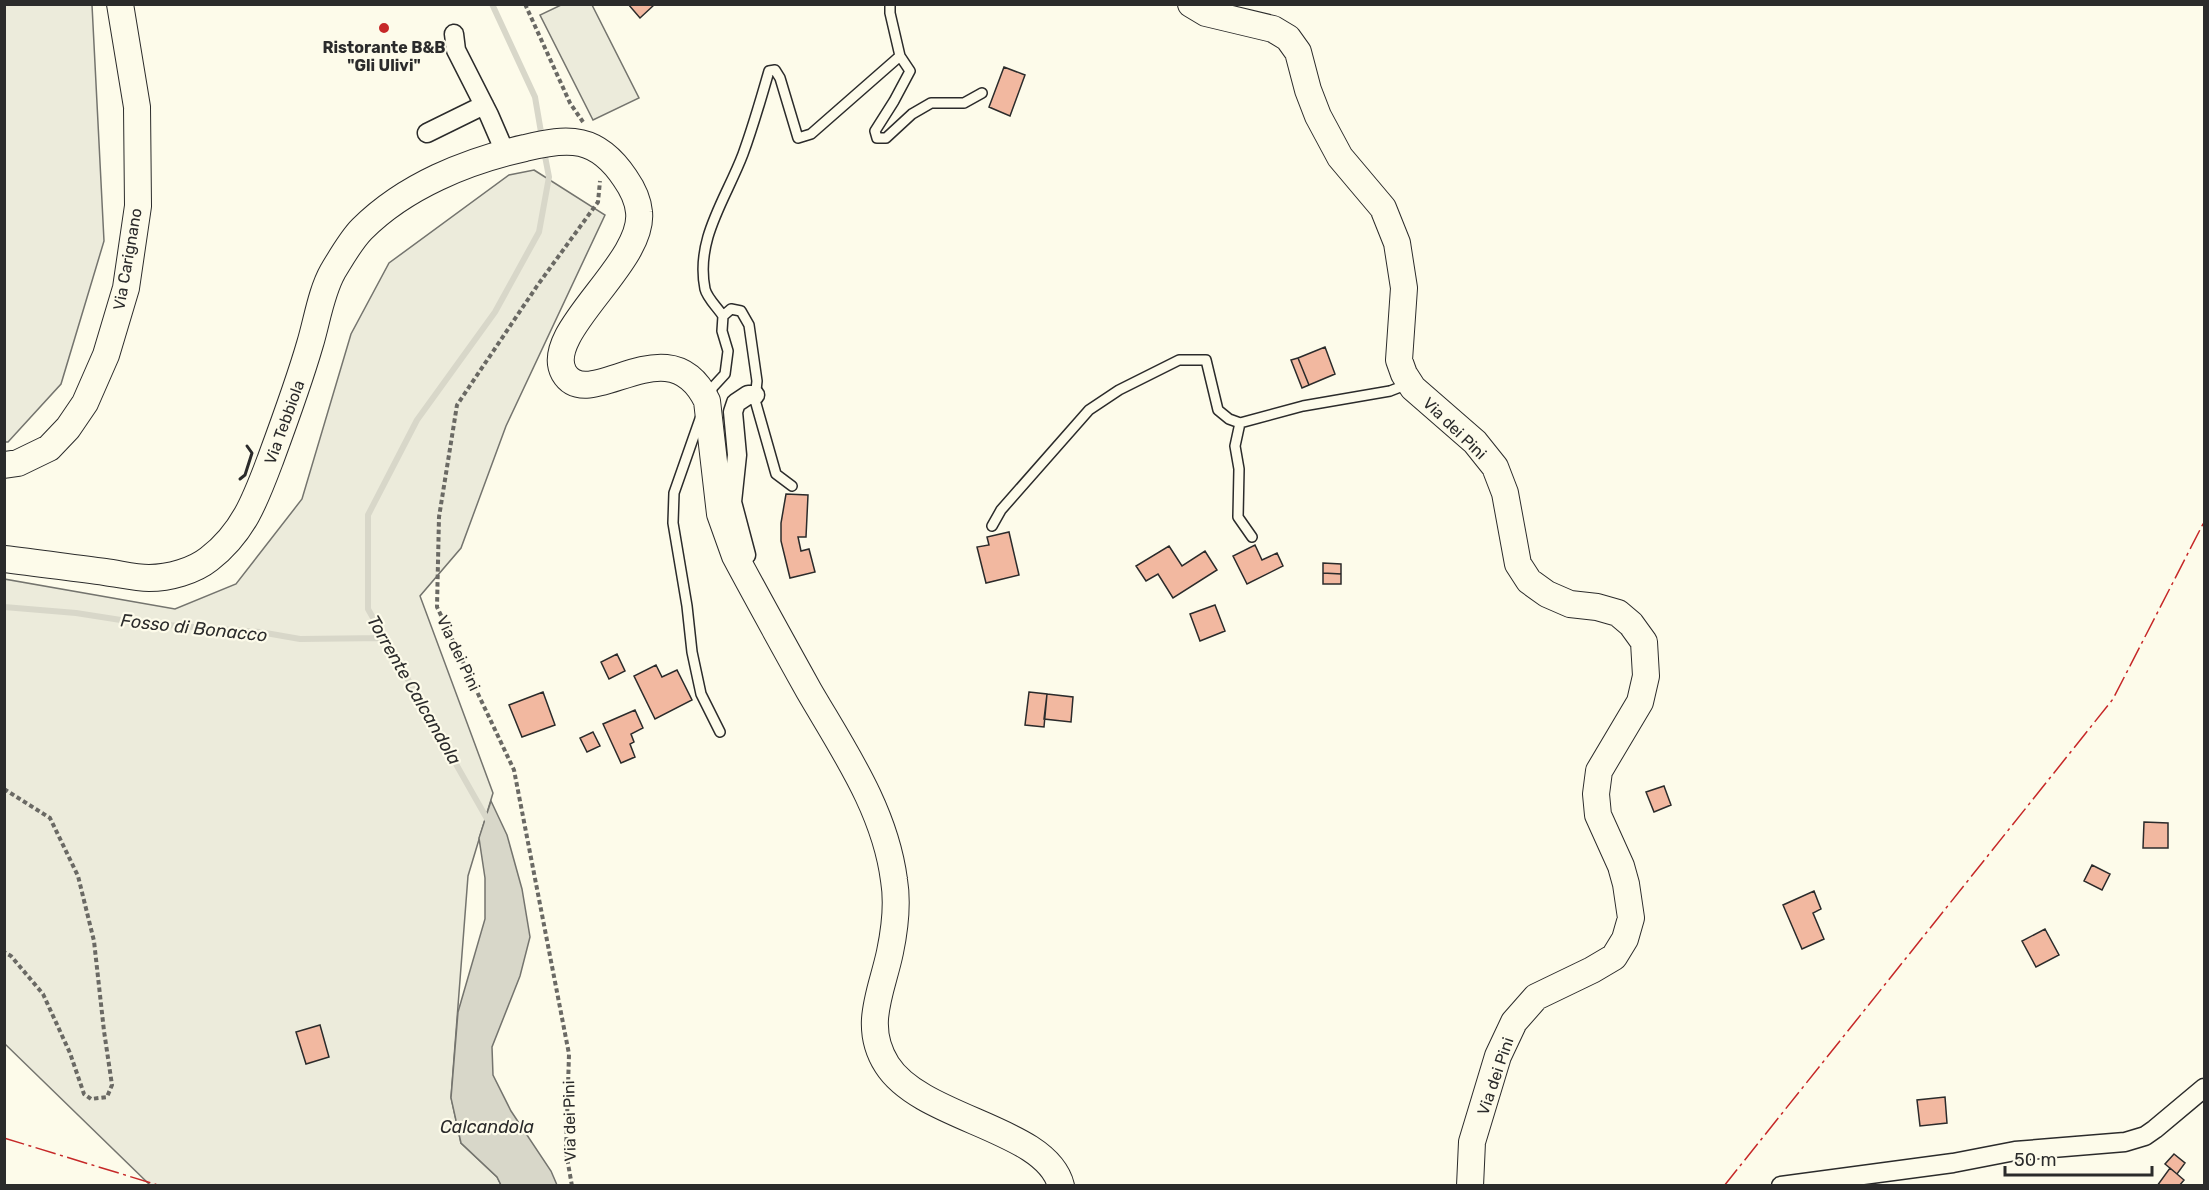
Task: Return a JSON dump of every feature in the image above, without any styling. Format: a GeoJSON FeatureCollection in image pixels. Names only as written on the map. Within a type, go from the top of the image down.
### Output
{"type":"FeatureCollection","features":[{"type":"Feature","properties":{"kind":"main road","name":"Via Carignano"},"geometry":{"type":"LineString","coordinates":[[4,465],[18,463],[49,448],[68,428],[85,403],[106,355],[126,288],[138,206],[137,107],[120,4]]}},
{"type":"Feature","properties":{"kind":"main road","name":"Via dei Pini"},"geometry":{"type":"LineString","coordinates":[[1191,4],[1206,13],[1273,29],[1288,38],[1298,52],[1308,90],[1329,136],[1340,157],[1383,208],[1397,243],[1404,288],[1399,360],[1404,374],[1410,384],[1475,442],[1495,467],[1505,493],[1518,564],[1529,581],[1546,594],[1570,604],[1596,607],[1618,613],[1631,624],[1644,642],[1647,657],[1646,676],[1640,702],[1599,771],[1596,794],[1598,815],[1621,866],[1626,884],[1631,918],[1625,939],[1614,957],[1536,997],[1514,1023],[1498,1056],[1472,1142],[1470,1185]]}},
{"type":"Feature","properties":{"kind":"main road","name":"Via Tebbiola"},"geometry":{"type":"LineString","coordinates":[[4,559],[151,578],[187,571],[208,561],[232,538],[253,506],[297,389],[332,274],[360,231],[397,200],[442,176],[502,153],[545,143],[592,147]]}},
{"type":"Feature","properties":{"kind":"main road"},"geometry":{"type":"LineString","coordinates":[[592,147],[623,174],[634,193],[640,213],[638,234],[618,267],[571,329],[563,347],[562,368],[572,381],[580,385],[600,384],[629,372],[649,368],[672,369],[693,378],[700,387],[707,401],[720,514],[735,556],[866,790],[884,831],[894,880],[896,912],[874,1019],[877,1043],[887,1065],[903,1084],[931,1102],[1033,1150],[1054,1169],[1061,1185]]}},
{"type":"Feature","properties":{"kind":"street"},"geometry":{"type":"LineString","coordinates":[[454,34],[456,50],[484,105],[502,153]]}},
{"type":"Feature","properties":{"kind":"street"},"geometry":{"type":"LineString","coordinates":[[427,133],[484,105]]}},
{"type":"Feature","properties":{"kind":"street"},"geometry":{"type":"LineString","coordinates":[[755,395],[748,395],[736,403],[733,412],[737,455],[732,502],[759,600]]}},
{"type":"Feature","properties":{"kind":"street"},"geometry":{"type":"LineString","coordinates":[[1782,1185],[1953,1163],[2015,1151],[2125,1142],[2145,1136],[2205,1088]]}},
{"type":"Feature","properties":{"kind":"lane"},"geometry":{"type":"LineString","coordinates":[[890,4],[900,56],[910,71],[875,131],[877,138],[885,138],[912,114],[931,103],[964,103],[982,93]]}},
{"type":"Feature","properties":{"kind":"lane"},"geometry":{"type":"LineString","coordinates":[[720,732],[700,694],[673,523],[674,493],[713,387],[725,374],[728,351],[722,331],[723,316],[705,292],[704,258],[711,222],[729,190],[744,152],[769,71],[775,70],[780,78],[798,138],[811,134],[900,56]]}},
{"type":"Feature","properties":{"kind":"lane"},"geometry":{"type":"LineString","coordinates":[[723,316],[731,309],[741,311],[749,325],[757,381],[755,395],[776,474],[792,486]]}},
{"type":"Feature","properties":{"kind":"lane"},"geometry":{"type":"LineString","coordinates":[[992,526],[1001,510],[1089,410],[1119,390],[1179,360],[1206,360],[1218,410],[1229,420],[1240,423],[1303,406],[1390,391],[1410,384]]}},
{"type":"Feature","properties":{"kind":"lane"},"geometry":{"type":"LineString","coordinates":[[1240,423],[1235,446],[1239,469],[1238,517],[1252,537]]}},
{"type":"Feature","properties":{"kind":"path"},"geometry":{"type":"LineString","coordinates":[[525,4],[570,103]]}},
{"type":"Feature","properties":{"kind":"path","name":"Via dei Pini"},"geometry":{"type":"LineString","coordinates":[[572,1185],[566,1152],[569,1054],[514,770],[437,607],[439,518],[457,405],[537,286],[598,202],[592,147]]}},
{"type":"Feature","properties":{"kind":"path"},"geometry":{"type":"LineString","coordinates":[[4,789],[50,818],[78,876],[94,941],[112,1085],[107,1097],[91,1099],[84,1094],[70,1053],[43,994],[11,956],[4,952]]}},
{"type":"Feature","properties":{"kind":"shaded area"},"geometry":{"type":"Polygon","coordinates":[[[4,5],[92,5],[104,241],[61,384],[8,442],[5,442],[4,5]]]}},
{"type":"Feature","properties":{"kind":"shaded area"},"geometry":{"type":"Polygon","coordinates":[[[561,5],[592,5],[639,98],[593,120],[540,15],[561,5]]]}},
{"type":"Feature","properties":{"kind":"shaded area"},"geometry":{"type":"Polygon","coordinates":[[[534,170],[605,215],[506,426],[461,548],[420,596],[493,793],[468,876],[451,1097],[461,1143],[497,1177],[501,1185],[150,1185],[5,1044],[4,579],[175,609],[236,584],[302,499],[351,334],[389,263],[509,175],[534,170]]]}},
{"type":"Feature","properties":{"kind":"water","name":"Calcandola"},"geometry":{"type":"Polygon","coordinates":[[[491,801],[507,835],[522,889],[530,937],[520,976],[492,1047],[493,1075],[511,1111],[551,1171],[557,1185],[501,1185],[497,1177],[461,1143],[451,1098],[458,1012],[485,919],[485,878],[479,838],[491,801]]]}},
{"type":"Feature","properties":{"kind":"building"},"geometry":{"type":"Polygon","coordinates":[[[628,4],[654,4],[654,5],[640,18],[628,4]]]}},
{"type":"Feature","properties":{"kind":"building"},"geometry":{"type":"Polygon","coordinates":[[[1004,67],[1025,75],[1010,116],[989,107],[1004,67]]]}},
{"type":"Feature","properties":{"kind":"building"},"geometry":{"type":"Polygon","coordinates":[[[1325,347],[1335,374],[1309,385],[1298,358],[1325,347]]]}},
{"type":"Feature","properties":{"kind":"building"},"geometry":{"type":"Polygon","coordinates":[[[1298,358],[1309,385],[1302,388],[1291,360],[1298,358]]]}},
{"type":"Feature","properties":{"kind":"building"},"geometry":{"type":"Polygon","coordinates":[[[786,494],[808,495],[806,537],[798,537],[801,551],[809,549],[815,572],[790,578],[781,541],[781,523],[786,494]]]}},
{"type":"Feature","properties":{"kind":"building"},"geometry":{"type":"Polygon","coordinates":[[[1009,532],[1019,575],[986,583],[977,547],[989,545],[987,537],[1009,532]]]}},
{"type":"Feature","properties":{"kind":"building"},"geometry":{"type":"Polygon","coordinates":[[[1255,545],[1262,560],[1277,553],[1283,566],[1247,584],[1233,556],[1255,545]]]}},
{"type":"Feature","properties":{"kind":"building"},"geometry":{"type":"Polygon","coordinates":[[[1169,546],[1182,566],[1205,551],[1217,570],[1173,598],[1158,574],[1146,581],[1136,566],[1169,546]]]}},
{"type":"Feature","properties":{"kind":"building"},"geometry":{"type":"Polygon","coordinates":[[[1323,563],[1341,564],[1341,574],[1323,573],[1323,563]]]}},
{"type":"Feature","properties":{"kind":"building"},"geometry":{"type":"Polygon","coordinates":[[[1323,573],[1341,574],[1341,584],[1323,584],[1323,573]]]}},
{"type":"Feature","properties":{"kind":"building"},"geometry":{"type":"Polygon","coordinates":[[[1215,605],[1225,631],[1200,641],[1190,614],[1215,605]]]}},
{"type":"Feature","properties":{"kind":"building"},"geometry":{"type":"Polygon","coordinates":[[[617,654],[625,671],[609,679],[601,662],[617,654]]]}},
{"type":"Feature","properties":{"kind":"building"},"geometry":{"type":"Polygon","coordinates":[[[656,665],[662,677],[677,670],[692,700],[655,719],[634,676],[656,665]]]}},
{"type":"Feature","properties":{"kind":"building"},"geometry":{"type":"Polygon","coordinates":[[[543,692],[555,725],[522,737],[509,705],[543,692]]]}},
{"type":"Feature","properties":{"kind":"building"},"geometry":{"type":"Polygon","coordinates":[[[1029,692],[1047,694],[1044,727],[1025,725],[1029,692]]]}},
{"type":"Feature","properties":{"kind":"building"},"geometry":{"type":"Polygon","coordinates":[[[1047,694],[1073,697],[1071,722],[1044,719],[1047,694]]]}},
{"type":"Feature","properties":{"kind":"building"},"geometry":{"type":"Polygon","coordinates":[[[635,710],[643,728],[631,734],[634,742],[630,744],[635,757],[621,763],[603,724],[635,710]]]}},
{"type":"Feature","properties":{"kind":"building"},"geometry":{"type":"Polygon","coordinates":[[[593,732],[600,746],[587,752],[580,738],[593,732]]]}},
{"type":"Feature","properties":{"kind":"building"},"geometry":{"type":"Polygon","coordinates":[[[1664,786],[1671,805],[1654,812],[1646,792],[1664,786]]]}},
{"type":"Feature","properties":{"kind":"building"},"geometry":{"type":"Polygon","coordinates":[[[2144,822],[2168,823],[2168,848],[2143,848],[2144,822]]]}},
{"type":"Feature","properties":{"kind":"building"},"geometry":{"type":"Polygon","coordinates":[[[2092,865],[2110,874],[2102,890],[2084,881],[2092,865]]]}},
{"type":"Feature","properties":{"kind":"building"},"geometry":{"type":"Polygon","coordinates":[[[1814,891],[1821,909],[1813,913],[1824,939],[1802,949],[1783,905],[1814,891]]]}},
{"type":"Feature","properties":{"kind":"building"},"geometry":{"type":"Polygon","coordinates":[[[2045,929],[2059,955],[2036,967],[2022,941],[2045,929]]]}},
{"type":"Feature","properties":{"kind":"building"},"geometry":{"type":"Polygon","coordinates":[[[320,1025],[329,1057],[306,1064],[296,1032],[320,1025]]]}},
{"type":"Feature","properties":{"kind":"building"},"geometry":{"type":"Polygon","coordinates":[[[1945,1097],[1947,1123],[1920,1126],[1917,1100],[1945,1097]]]}},
{"type":"Feature","properties":{"kind":"building"},"geometry":{"type":"Polygon","coordinates":[[[2174,1154],[2185,1163],[2177,1174],[2165,1164],[2174,1154]]]}},
{"type":"Feature","properties":{"kind":"building"},"geometry":{"type":"Polygon","coordinates":[[[2170,1168],[2184,1180],[2179,1186],[2157,1186],[2170,1168]]]}},
{"type":"Feature","properties":{"kind":"waterway","name":"Torrente Calcandola"},"geometry":{"type":"LineString","coordinates":[[492,4],[535,97],[542,138]]}},
{"type":"Feature","properties":{"kind":"waterway","name":"Torrente Calcandola"},"geometry":{"type":"LineString","coordinates":[[490,824],[368,609],[368,515],[417,420],[495,312],[539,232],[549,177],[544,151]]}},
{"type":"Feature","properties":{"kind":"waterway","name":"Fosso di Bonacco"},"geometry":{"type":"LineString","coordinates":[[4,607],[76,613],[140,623],[260,632],[300,639],[384,638]]}},
{"type":"Feature","properties":{"kind":"wall"},"geometry":{"type":"LineString","coordinates":[[240,479],[245,475],[252,453],[247,446]]}},
{"type":"Feature","properties":{"kind":"power"},"geometry":{"type":"LineString","coordinates":[[1724,1186],[2113,699],[2204,522]]}},
{"type":"Feature","properties":{"kind":"power"},"geometry":{"type":"LineString","coordinates":[[4,1138],[161,1186]]}},
{"type":"Feature","properties":{"kind":"place","name":"Ristorante B&B \"Gli Ulivi\""},"geometry":{"type":"Point","coordinates":[384,28]}}]}
